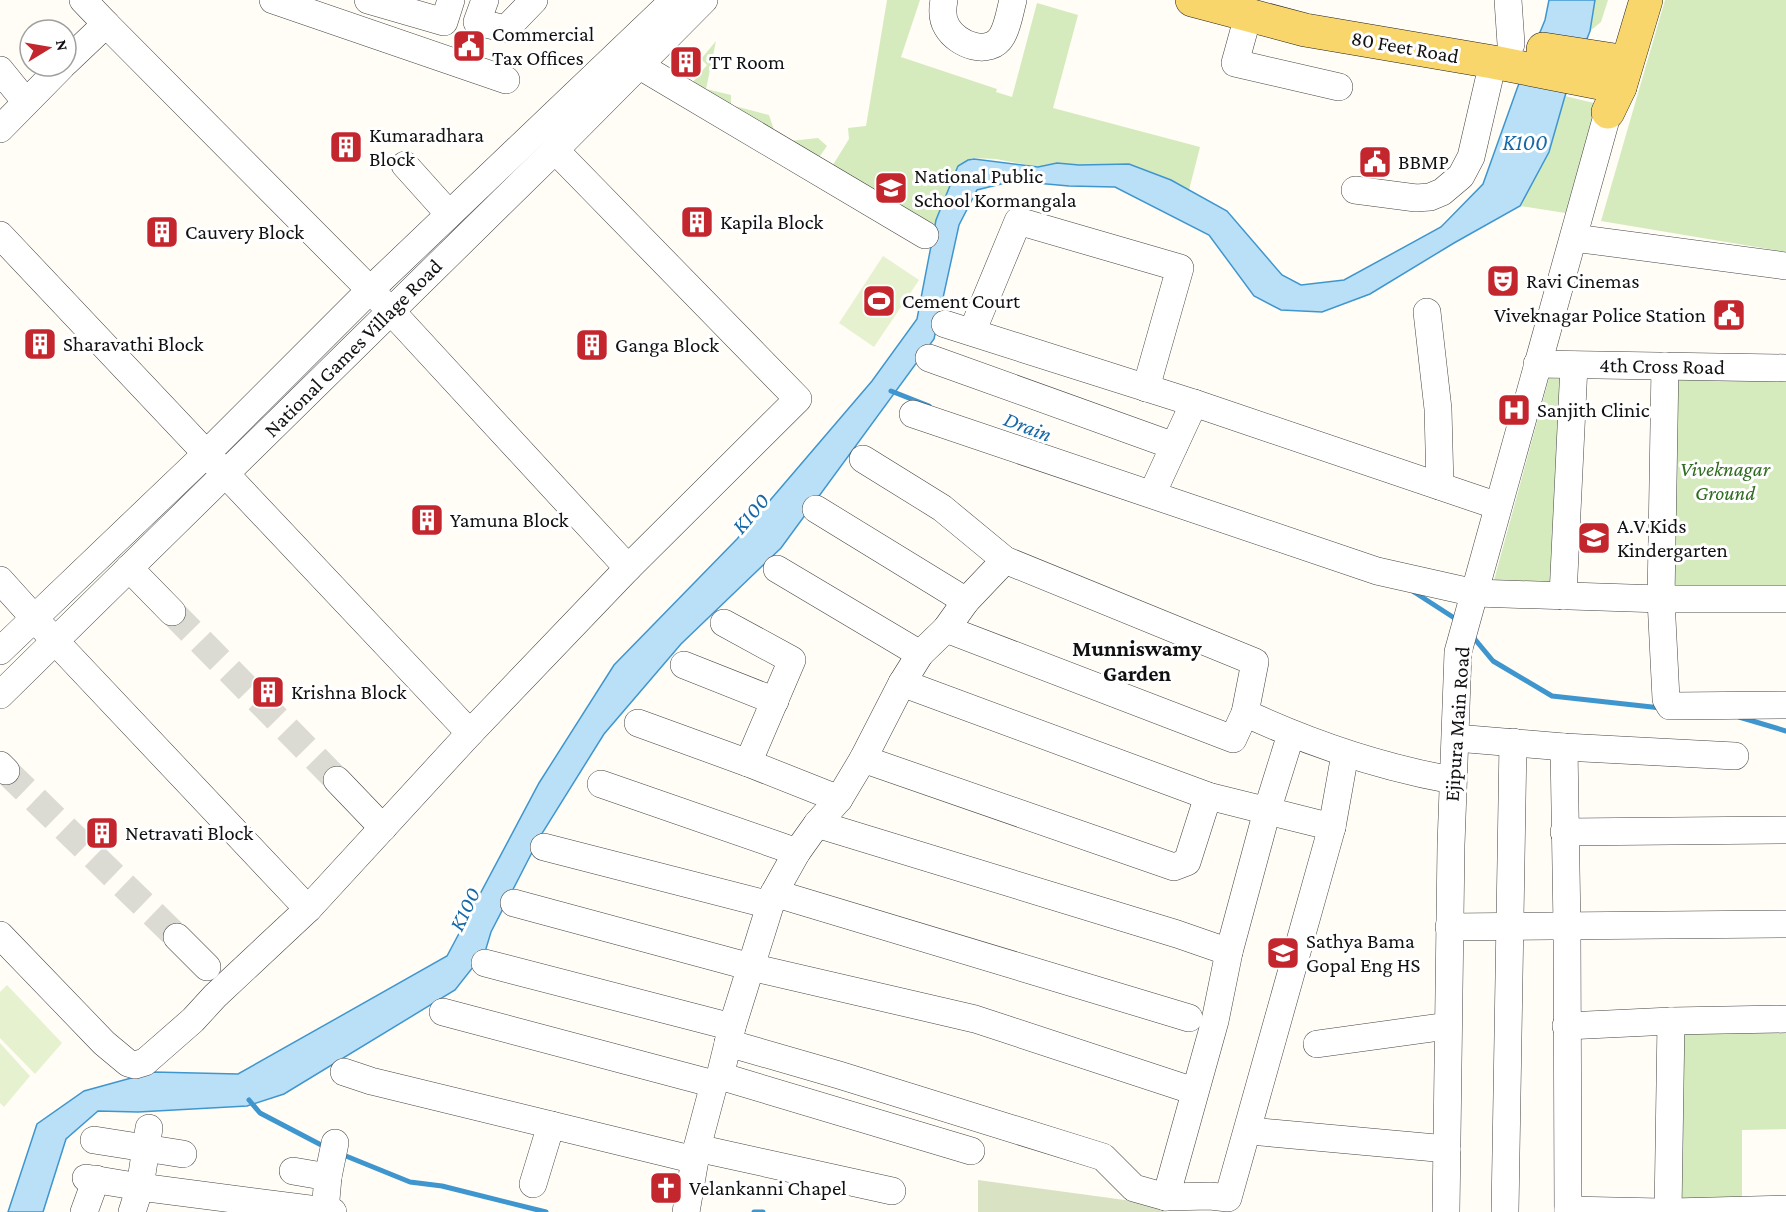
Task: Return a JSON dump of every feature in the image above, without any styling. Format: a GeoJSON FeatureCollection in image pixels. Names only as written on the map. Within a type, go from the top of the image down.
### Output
{"type":"FeatureCollection","features":[{"type":"Feature","properties":{"kind":"main road","name":"Ejipura Main Road"},"geometry":{"type":"LineString","coordinates":[[1605,77],[1628,0]]}},
{"type":"Feature","properties":{"kind":"main road","name":"Ejipura Main Road"},"geometry":{"type":"LineString","coordinates":[[1605,77],[1646,0]]}},
{"type":"Feature","properties":{"kind":"main road","name":"80 Feet Road"},"geometry":{"type":"LineString","coordinates":[[1230,5],[1305,30],[1513,55],[1605,77]]}},
{"type":"Feature","properties":{"kind":"street"},"geometry":{"type":"LineString","coordinates":[[83,0],[390,310],[628,568]]}},
{"type":"Feature","properties":{"kind":"street"},"geometry":{"type":"LineString","coordinates":[[273,0],[506,80]]}},
{"type":"Feature","properties":{"kind":"street"},"geometry":{"type":"LineString","coordinates":[[368,0],[444,22],[451,0]]}},
{"type":"Feature","properties":{"kind":"street"},"geometry":{"type":"LineString","coordinates":[[485,0],[477,22],[506,28],[534,0]]}},
{"type":"Feature","properties":{"kind":"street","name":"National Games Village Road"},"geometry":{"type":"LineString","coordinates":[[0,651],[206,454],[370,290],[674,0]]}},
{"type":"Feature","properties":{"kind":"street","name":"National Games Village Road"},"geometry":{"type":"LineString","coordinates":[[0,695],[226,475],[704,0]]}},
{"type":"Feature","properties":{"kind":"street"},"geometry":{"type":"LineString","coordinates":[[944,0],[942,12],[947,28],[958,40],[978,48],[993,46],[1002,36],[1013,0]]}},
{"type":"Feature","properties":{"kind":"street"},"geometry":{"type":"LineString","coordinates":[[1354,190],[1416,198],[1430,197],[1443,192],[1461,176],[1513,55],[1508,0]]}},
{"type":"Feature","properties":{"kind":"street"},"geometry":{"type":"LineString","coordinates":[[1230,5],[1234,63],[1339,87]]}},
{"type":"Feature","properties":{"kind":"street"},"geometry":{"type":"LineString","coordinates":[[78,51],[106,24]]}},
{"type":"Feature","properties":{"kind":"street"},"geometry":{"type":"LineString","coordinates":[[640,66],[925,235]]}},
{"type":"Feature","properties":{"kind":"street"},"geometry":{"type":"LineString","coordinates":[[0,70],[26,102]]}},
{"type":"Feature","properties":{"kind":"street","name":"Ejipura Main Road"},"geometry":{"type":"LineString","coordinates":[[1446,1212],[1452,780],[1456,738],[1458,652],[1537,364],[1575,238],[1605,77]]}},
{"type":"Feature","properties":{"kind":"street"},"geometry":{"type":"LineString","coordinates":[[0,129],[50,78]]}},
{"type":"Feature","properties":{"kind":"street"},"geometry":{"type":"LineString","coordinates":[[0,935],[104,1043],[128,1063],[135,1065],[145,1062],[193,1020],[215,996],[308,909],[628,568],[798,399],[555,150]]}},
{"type":"Feature","properties":{"kind":"street"},"geometry":{"type":"LineString","coordinates":[[405,165],[449,214]]}},
{"type":"Feature","properties":{"kind":"street"},"geometry":{"type":"LineString","coordinates":[[972,332],[1018,221],[1179,268],[1146,388]]}},
{"type":"Feature","properties":{"kind":"street"},"geometry":{"type":"LineString","coordinates":[[0,236],[471,733]]}},
{"type":"Feature","properties":{"kind":"street"},"geometry":{"type":"LineString","coordinates":[[1575,238],[1786,266]]}},
{"type":"Feature","properties":{"kind":"street"},"geometry":{"type":"LineString","coordinates":[[1427,312],[1438,409],[1440,486]]}},
{"type":"Feature","properties":{"kind":"street"},"geometry":{"type":"LineString","coordinates":[[945,324],[1194,403],[1498,506]]}},
{"type":"Feature","properties":{"kind":"street"},"geometry":{"type":"LineString","coordinates":[[929,358],[1174,446]]}},
{"type":"Feature","properties":{"kind":"street","name":"4th Cross Road"},"geometry":{"type":"LineString","coordinates":[[1537,364],[1786,368]]}},
{"type":"Feature","properties":{"kind":"street"},"geometry":{"type":"LineString","coordinates":[[1563,596],[1574,365]]}},
{"type":"Feature","properties":{"kind":"street"},"geometry":{"type":"LineString","coordinates":[[1665,366],[1661,599],[1666,699],[1670,706],[1786,705]]}},
{"type":"Feature","properties":{"kind":"street"},"geometry":{"type":"LineString","coordinates":[[1152,494],[1194,403]]}},
{"type":"Feature","properties":{"kind":"street"},"geometry":{"type":"LineString","coordinates":[[913,414],[1377,571],[1474,593],[1661,599],[1786,598]]}},
{"type":"Feature","properties":{"kind":"street"},"geometry":{"type":"LineString","coordinates":[[863,459],[942,508],[1005,560],[1255,662],[1245,713],[1233,739],[946,628]]}},
{"type":"Feature","properties":{"kind":"street"},"geometry":{"type":"LineString","coordinates":[[816,508],[966,601]]}},
{"type":"Feature","properties":{"kind":"street"},"geometry":{"type":"LineString","coordinates":[[686,1212],[696,1154],[772,899],[796,852],[839,799],[920,654],[946,628],[966,601],[1005,560]]}},
{"type":"Feature","properties":{"kind":"street"},"geometry":{"type":"LineString","coordinates":[[129,568],[172,612]]}},
{"type":"Feature","properties":{"kind":"street"},"geometry":{"type":"LineString","coordinates":[[777,569],[920,654]]}},
{"type":"Feature","properties":{"kind":"street"},"geometry":{"type":"LineString","coordinates":[[0,580],[308,909]]}},
{"type":"Feature","properties":{"kind":"street"},"geometry":{"type":"LineString","coordinates":[[724,623],[792,660],[748,763]]}},
{"type":"Feature","properties":{"kind":"street"},"geometry":{"type":"LineString","coordinates":[[684,665],[775,701]]}},
{"type":"Feature","properties":{"kind":"street"},"geometry":{"type":"LineString","coordinates":[[902,683],[1208,796],[1332,827]]}},
{"type":"Feature","properties":{"kind":"street"},"geometry":{"type":"LineString","coordinates":[[1245,713],[1291,734],[1345,754],[1418,774],[1452,780]]}},
{"type":"Feature","properties":{"kind":"street"},"geometry":{"type":"LineString","coordinates":[[638,723],[839,799]]}},
{"type":"Feature","properties":{"kind":"street"},"geometry":{"type":"LineString","coordinates":[[1166,1197],[1215,1021],[1229,952],[1267,810],[1291,734]]}},
{"type":"Feature","properties":{"kind":"street"},"geometry":{"type":"LineString","coordinates":[[1456,738],[1564,747],[1735,756]]}},
{"type":"Feature","properties":{"kind":"street"},"geometry":{"type":"LineString","coordinates":[[1505,1212],[1512,742]]}},
{"type":"Feature","properties":{"kind":"street"},"geometry":{"type":"LineString","coordinates":[[1564,747],[1568,1211],[1661,1212]]}},
{"type":"Feature","properties":{"kind":"street"},"geometry":{"type":"LineString","coordinates":[[485,963],[730,1035],[839,1075],[1103,1157],[1134,1188],[1166,1197],[1209,1204],[1228,1198],[1332,827],[1345,754]]}},
{"type":"Feature","properties":{"kind":"street"},"geometry":{"type":"LineString","coordinates":[[863,759],[1174,867],[1187,862],[1208,796]]}},
{"type":"Feature","properties":{"kind":"street"},"geometry":{"type":"LineString","coordinates":[[337,780],[383,828]]}},
{"type":"Feature","properties":{"kind":"street"},"geometry":{"type":"LineString","coordinates":[[601,784],[796,852]]}},
{"type":"Feature","properties":{"kind":"street"},"geometry":{"type":"LineString","coordinates":[[817,824],[1229,952]]}},
{"type":"Feature","properties":{"kind":"street"},"geometry":{"type":"LineString","coordinates":[[1564,832],[1786,830]]}},
{"type":"Feature","properties":{"kind":"street"},"geometry":{"type":"LineString","coordinates":[[544,847],[772,899],[1190,1018]]}},
{"type":"Feature","properties":{"kind":"street"},"geometry":{"type":"LineString","coordinates":[[514,903],[751,967],[975,1019],[1194,1091]]}},
{"type":"Feature","properties":{"kind":"street"},"geometry":{"type":"LineString","coordinates":[[1449,927],[1786,924]]}},
{"type":"Feature","properties":{"kind":"street"},"geometry":{"type":"LineString","coordinates":[[177,937],[207,967]]}},
{"type":"Feature","properties":{"kind":"street"},"geometry":{"type":"LineString","coordinates":[[443,1012],[717,1080],[971,1151]]}},
{"type":"Feature","properties":{"kind":"street"},"geometry":{"type":"LineString","coordinates":[[1566,1026],[1786,1019]]}},
{"type":"Feature","properties":{"kind":"street"},"geometry":{"type":"LineString","coordinates":[[1668,1212],[1671,1021]]}},
{"type":"Feature","properties":{"kind":"street"},"geometry":{"type":"LineString","coordinates":[[1317,1044],[1448,1026]]}},
{"type":"Feature","properties":{"kind":"street"},"geometry":{"type":"LineString","coordinates":[[344,1072],[371,1082],[551,1125],[892,1191]]}},
{"type":"Feature","properties":{"kind":"street"},"geometry":{"type":"LineString","coordinates":[[533,1184],[551,1125]]}},
{"type":"Feature","properties":{"kind":"street"},"geometry":{"type":"LineString","coordinates":[[1261,1132],[1447,1149]]}},
{"type":"Feature","properties":{"kind":"street"},"geometry":{"type":"LineString","coordinates":[[94,1140],[148,1138],[184,1143],[178,1192]]}},
{"type":"Feature","properties":{"kind":"street"},"geometry":{"type":"LineString","coordinates":[[136,1199],[148,1138]]}},
{"type":"Feature","properties":{"kind":"street"},"geometry":{"type":"LineString","coordinates":[[84,1212],[91,1178],[136,1199],[178,1192],[329,1211],[328,1177],[335,1143]]}},
{"type":"Feature","properties":{"kind":"street"},"geometry":{"type":"LineString","coordinates":[[293,1171],[328,1177]]}},
{"type":"Feature","properties":{"kind":"street"},"geometry":{"type":"LineString","coordinates":[[1673,1212],[1786,1209]]}},
{"type":"Feature","properties":{"kind":"green space"},"geometry":{"type":"Polygon","coordinates":[[[887,0],[920,0],[901,57],[997,89],[996,92],[1012,97],[1037,3],[1078,15],[1053,108],[1200,147],[1189,190],[1171,180],[1079,165],[1057,163],[1038,167],[996,159],[972,158],[958,166],[935,226],[918,219],[831,168],[849,139],[848,128],[866,126],[887,0]]]}},
{"type":"Feature","properties":{"kind":"green space"},"geometry":{"type":"Polygon","coordinates":[[[1595,0],[1608,0],[1601,22],[1590,31],[1595,0]]]}},
{"type":"Feature","properties":{"kind":"green space"},"geometry":{"type":"Polygon","coordinates":[[[1665,0],[1786,0],[1786,252],[1601,221],[1665,0]]]}},
{"type":"Feature","properties":{"kind":"green space"},"geometry":{"type":"Polygon","coordinates":[[[716,41],[706,89],[731,95],[731,105],[769,115],[774,130],[790,141],[818,138],[827,146],[817,160],[688,88],[707,65],[701,59],[716,41]]]}},
{"type":"Feature","properties":{"kind":"green space"},"geometry":{"type":"Polygon","coordinates":[[[1565,96],[1598,104],[1572,214],[1520,206],[1549,152],[1565,96]]]}},
{"type":"Feature","properties":{"kind":"green space","name":"Cement Court"},"geometry":{"type":"Polygon","coordinates":[[[883,256],[919,280],[874,347],[839,323],[883,256]]]}},
{"type":"Feature","properties":{"kind":"green space","name":"Viveknagar Ground"},"geometry":{"type":"Polygon","coordinates":[[[1665,366],[1786,371],[1786,592],[1666,595],[1665,366]]]}},
{"type":"Feature","properties":{"kind":"green space"},"geometry":{"type":"Polygon","coordinates":[[[1549,378],[1565,379],[1556,588],[1493,584],[1549,378]]]}},
{"type":"Feature","properties":{"kind":"green space"},"geometry":{"type":"Polygon","coordinates":[[[7,985],[62,1043],[35,1074],[0,1038],[0,992],[7,985]]]}},
{"type":"Feature","properties":{"kind":"green space"},"geometry":{"type":"Polygon","coordinates":[[[1786,1027],[1786,1129],[1742,1130],[1742,1205],[1681,1205],[1680,1028],[1786,1027]]]}},
{"type":"Feature","properties":{"kind":"green space"},"geometry":{"type":"Polygon","coordinates":[[[0,1043],[30,1076],[4,1107],[0,1103],[0,1043]]]}},
{"type":"Feature","properties":{"kind":"green space"},"geometry":{"type":"Polygon","coordinates":[[[978,1180],[1169,1206],[1167,1212],[978,1212],[978,1180]]]}},
{"type":"Feature","properties":{"kind":"water","name":"K100"},"geometry":{"type":"Polygon","coordinates":[[[1549,0],[1595,0],[1590,31],[1565,96],[1549,152],[1520,206],[1370,294],[1322,312],[1281,310],[1254,296],[1209,235],[1115,187],[1013,181],[977,190],[959,225],[934,339],[781,548],[681,644],[604,734],[541,835],[491,932],[485,952],[455,990],[284,1094],[247,1106],[138,1112],[98,1111],[66,1139],[43,1212],[8,1212],[37,1124],[84,1091],[153,1072],[238,1074],[447,956],[539,783],[614,665],[737,539],[872,381],[917,319],[936,220],[958,166],[974,159],[1038,167],[1057,163],[1129,164],[1171,180],[1227,211],[1282,275],[1301,285],[1344,280],[1441,227],[1483,184],[1518,86],[1545,20],[1549,0]]]}},
{"type":"Feature","properties":{"kind":"waterway","name":"Drain"},"geometry":{"type":"LineString","coordinates":[[891,391],[929,406]]}},
{"type":"Feature","properties":{"kind":"waterway"},"geometry":{"type":"LineString","coordinates":[[1411,590],[1459,621]]}},
{"type":"Feature","properties":{"kind":"waterway"},"geometry":{"type":"LineString","coordinates":[[1473,637],[1493,661],[1552,696],[1661,708]]}},
{"type":"Feature","properties":{"kind":"waterway"},"geometry":{"type":"LineString","coordinates":[[1739,717],[1786,731]]}},
{"type":"Feature","properties":{"kind":"waterway"},"geometry":{"type":"LineString","coordinates":[[249,1100],[260,1113],[327,1148]]}},
{"type":"Feature","properties":{"kind":"waterway"},"geometry":{"type":"LineString","coordinates":[[341,1154],[410,1182],[442,1186],[546,1212]]}},
{"type":"Feature","properties":{"kind":"waterway"},"geometry":{"type":"LineString","coordinates":[[754,1212],[763,1212]]}},
{"type":"Feature","properties":{"kind":"tunnel"},"geometry":{"type":"LineString","coordinates":[[172,612],[337,780]]}},
{"type":"Feature","properties":{"kind":"tunnel"},"geometry":{"type":"LineString","coordinates":[[6,771],[177,937]]}},
{"type":"Feature","properties":{"kind":"place","name":"Commercial Tax Offices"},"geometry":{"type":"Point","coordinates":[469,46]}},
{"type":"Feature","properties":{"kind":"place","name":"TT Room"},"geometry":{"type":"Point","coordinates":[686,62]}},
{"type":"Feature","properties":{"kind":"place","name":"Kumaradhara Block"},"geometry":{"type":"Point","coordinates":[346,147]}},
{"type":"Feature","properties":{"kind":"place","name":"BBMP"},"geometry":{"type":"Point","coordinates":[1375,162]}},
{"type":"Feature","properties":{"kind":"place","name":"National Public School Kormangala"},"geometry":{"type":"Point","coordinates":[891,188]}},
{"type":"Feature","properties":{"kind":"place","name":"Kapila Block"},"geometry":{"type":"Point","coordinates":[697,222]}},
{"type":"Feature","properties":{"kind":"place","name":"Cauvery Block"},"geometry":{"type":"Point","coordinates":[162,232]}},
{"type":"Feature","properties":{"kind":"place","name":"Ravi Cinemas"},"geometry":{"type":"Point","coordinates":[1503,281]}},
{"type":"Feature","properties":{"kind":"place","name":"Cement Court"},"geometry":{"type":"Point","coordinates":[879,301]}},
{"type":"Feature","properties":{"kind":"place","name":"Viveknagar Police Station"},"geometry":{"type":"Point","coordinates":[1729,315]}},
{"type":"Feature","properties":{"kind":"place","name":"Sharavathi Block"},"geometry":{"type":"Point","coordinates":[40,344]}},
{"type":"Feature","properties":{"kind":"place","name":"Ganga Block"},"geometry":{"type":"Point","coordinates":[592,345]}},
{"type":"Feature","properties":{"kind":"place","name":"Sanjith Clinic"},"geometry":{"type":"Point","coordinates":[1514,410]}},
{"type":"Feature","properties":{"kind":"place","name":"Yamuna Block"},"geometry":{"type":"Point","coordinates":[427,520]}},
{"type":"Feature","properties":{"kind":"place","name":"A.V.Kids Kindergarten"},"geometry":{"type":"Point","coordinates":[1594,538]}},
{"type":"Feature","properties":{"kind":"place","name":"Krishna Block"},"geometry":{"type":"Point","coordinates":[268,692]}},
{"type":"Feature","properties":{"kind":"place","name":"Netravati Block"},"geometry":{"type":"Point","coordinates":[102,833]}},
{"type":"Feature","properties":{"kind":"place","name":"Sathya Bama Gopal Eng HS"},"geometry":{"type":"Point","coordinates":[1283,953]}},
{"type":"Feature","properties":{"kind":"place","name":"Velankanni Chapel"},"geometry":{"type":"Point","coordinates":[666,1188]}},
{"type":"Feature","properties":{"kind":"district","name":"Munniswamy Garden"},"geometry":{"type":"Point","coordinates":[1137,660]}}]}
